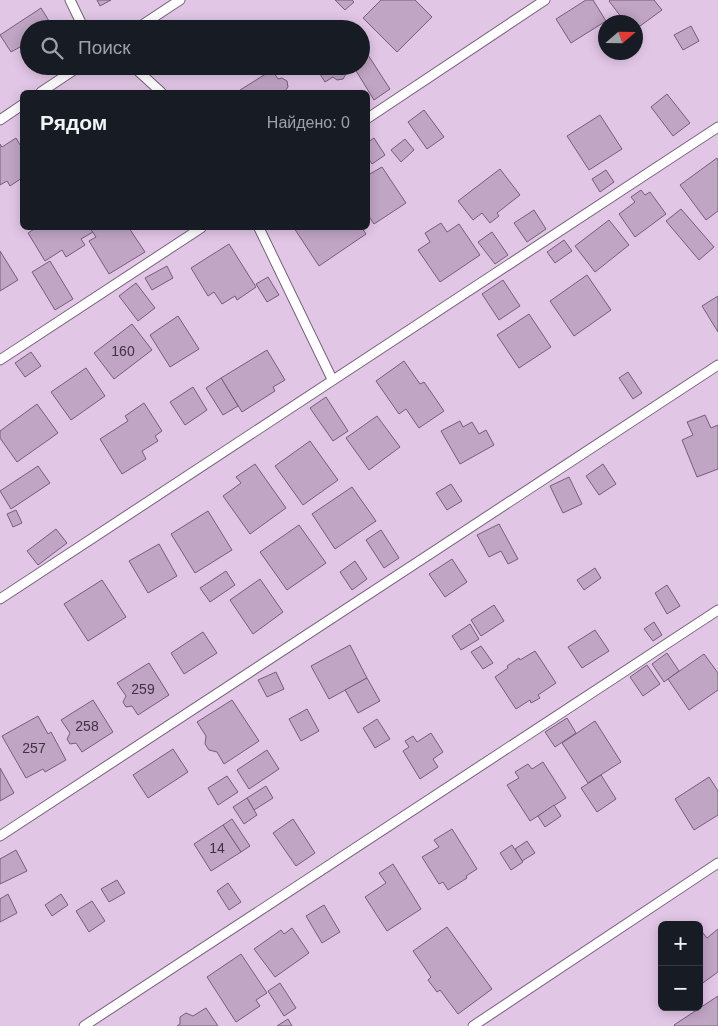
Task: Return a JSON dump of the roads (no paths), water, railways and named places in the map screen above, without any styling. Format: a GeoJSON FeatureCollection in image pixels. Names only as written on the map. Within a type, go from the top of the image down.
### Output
{"type":"FeatureCollection","features":[{"type":"Feature","properties":{"kind":"lane"},"geometry":{"type":"LineString","coordinates":[[70,0],[80,20]]}},
{"type":"Feature","properties":{"kind":"lane"},"geometry":{"type":"LineString","coordinates":[[150,20],[180,0]]}},
{"type":"Feature","properties":{"kind":"lane"},"geometry":{"type":"LineString","coordinates":[[370,117],[545,0]]}},
{"type":"Feature","properties":{"kind":"lane"},"geometry":{"type":"LineString","coordinates":[[44,90],[66,75]]}},
{"type":"Feature","properties":{"kind":"lane"},"geometry":{"type":"LineString","coordinates":[[142,75],[159,90]]}},
{"type":"Feature","properties":{"kind":"lane"},"geometry":{"type":"LineString","coordinates":[[0,120],[20,106]]}},
{"type":"Feature","properties":{"kind":"lane"},"geometry":{"type":"LineString","coordinates":[[0,599],[718,127]]}},
{"type":"Feature","properties":{"kind":"lane"},"geometry":{"type":"LineString","coordinates":[[0,360],[198,230]]}},
{"type":"Feature","properties":{"kind":"lane"},"geometry":{"type":"LineString","coordinates":[[260,230],[332,379]]}},
{"type":"Feature","properties":{"kind":"lane"},"geometry":{"type":"LineString","coordinates":[[0,836],[718,365]]}},
{"type":"Feature","properties":{"kind":"lane"},"geometry":{"type":"LineString","coordinates":[[84,1026],[718,610]]}},
{"type":"Feature","properties":{"kind":"lane"},"geometry":{"type":"LineString","coordinates":[[473,1026],[718,863]]}}]}
